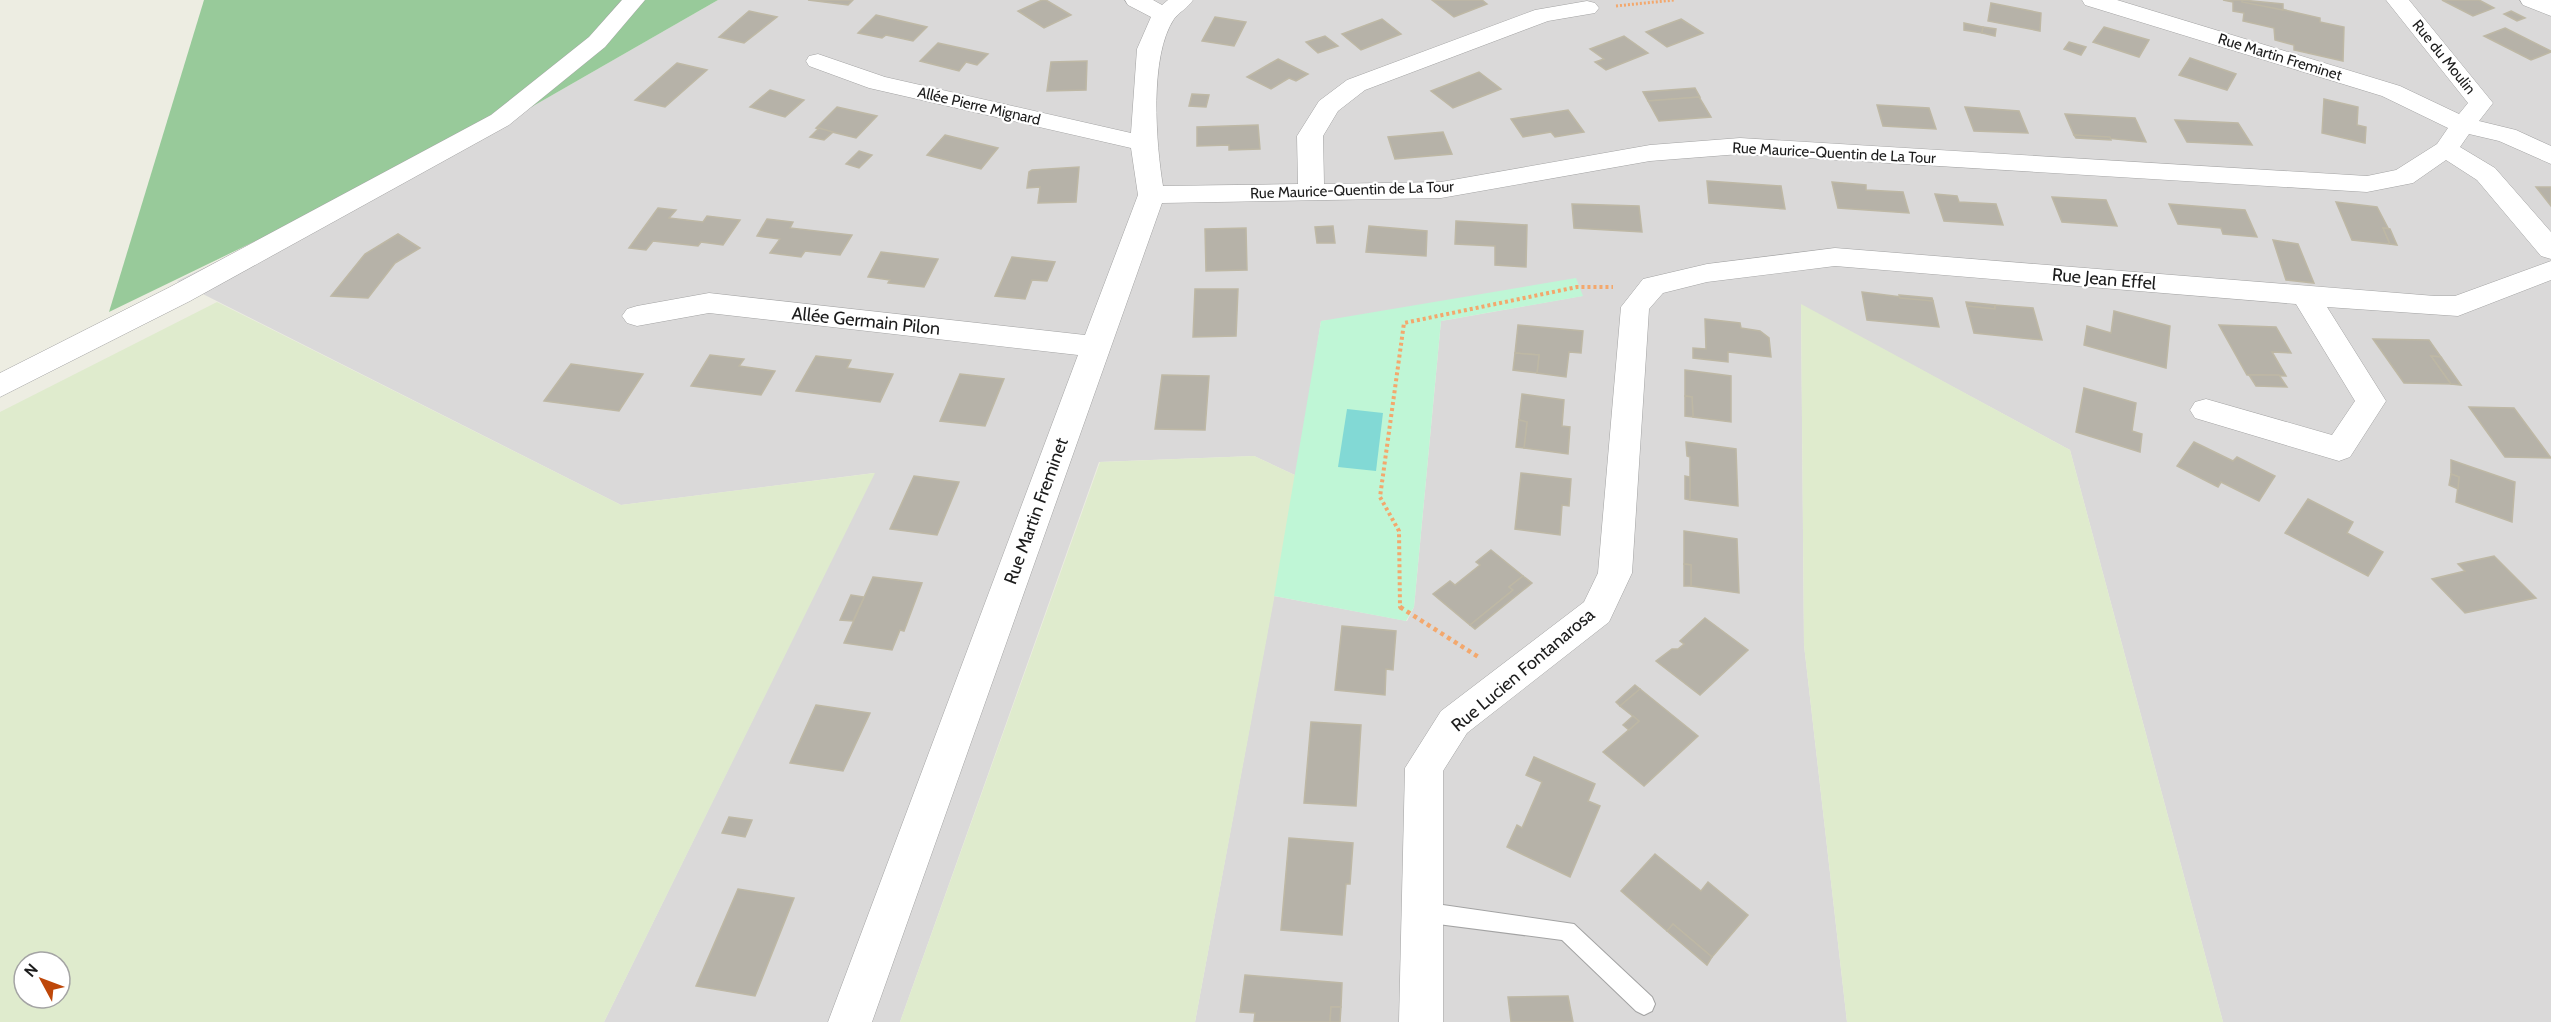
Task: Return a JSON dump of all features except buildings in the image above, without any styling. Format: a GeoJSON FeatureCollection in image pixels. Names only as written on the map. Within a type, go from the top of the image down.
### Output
{"type":"FeatureCollection","features":[{"type":"Feature","properties":{"kind":"street"},"geometry":{"type":"LineString","coordinates":[[0,386],[180,294],[500,120],[597,42],[634,0]]}},
{"type":"Feature","properties":{"kind":"street"},"geometry":{"type":"LineString","coordinates":[[1136,0],[1173,8]]}},
{"type":"Feature","properties":{"kind":"street","name":"Rue Martin Freminet"},"geometry":{"type":"LineString","coordinates":[[2093,0],[2391,91],[2463,125]]}},
{"type":"Feature","properties":{"kind":"street","name":"Rue du Moulin"},"geometry":{"type":"LineString","coordinates":[[2397,0],[2481,103],[2463,125]]}},
{"type":"Feature","properties":{"kind":"street"},"geometry":{"type":"LineString","coordinates":[[2531,0],[2551,9]]}},
{"type":"Feature","properties":{"kind":"street","name":"Rue Martin Freminet"},"geometry":{"type":"LineString","coordinates":[[850,1022],[1151,195],[1143,143],[1149,49],[1173,8]]}},
{"type":"Feature","properties":{"kind":"street"},"geometry":{"type":"LineString","coordinates":[[1311,193],[1310,136],[1328,106],[1356,85],[1543,15],[1587,8]]}},
{"type":"Feature","properties":{"kind":"street","name":"Allée Pierre Mignard"},"geometry":{"type":"LineString","coordinates":[[818,61],[878,83],[1143,143]]}},
{"type":"Feature","properties":{"kind":"street"},"geometry":{"type":"LineString","coordinates":[[2463,125],[2507,135],[2551,156]]}},
{"type":"Feature","properties":{"kind":"street","name":"Rue Maurice-Quentin de La Tour"},"geometry":{"type":"LineString","coordinates":[[1151,195],[1441,190],[1650,153],[1740,146],[2367,184],[2404,177],[2446,149],[2463,125]]}},
{"type":"Feature","properties":{"kind":"street"},"geometry":{"type":"LineString","coordinates":[[2446,149],[2486,174],[2551,250]]}},
{"type":"Feature","properties":{"kind":"street","name":"Rue Jean Effel"},"geometry":{"type":"LineString","coordinates":[[1653,286],[1707,273],[1835,257],[2435,306],[2458,306],[2551,270]]}},
{"type":"Feature","properties":{"kind":"street","name":"Rue Lucien Fontanarosa"},"geometry":{"type":"LineString","coordinates":[[1421,1022],[1424,768],[1454,722],[1597,612],[1615,573],[1635,307],[1653,286]]}},
{"type":"Feature","properties":{"kind":"street"},"geometry":{"type":"LineString","coordinates":[[2206,410],[2339,449],[2371,401],[2305,295]]}},
{"type":"Feature","properties":{"kind":"street","name":"Allée Germain Pilon"},"geometry":{"type":"LineString","coordinates":[[637,316],[710,303],[1096,347]]}},
{"type":"Feature","properties":{"kind":"lane"},"geometry":{"type":"LineString","coordinates":[[1422,912],[1567,931],[1644,1004]]}},
{"type":"Feature","properties":{"kind":"path"},"geometry":{"type":"LineString","coordinates":[[1587,8],[1674,0]]}},
{"type":"Feature","properties":{"kind":"path"},"geometry":{"type":"LineString","coordinates":[[1511,678],[1400,606],[1399,531],[1380,497],[1404,323],[1577,287],[1653,286]]}},
{"type":"Feature","properties":{"kind":"shaded area"},"geometry":{"type":"Polygon","coordinates":[[[718,0],[2551,0],[2551,1022],[2223,1022],[2070,450],[1801,305],[1804,645],[1847,1022],[1195,1022],[1274,596],[1407,621],[1414,607],[1441,321],[1582,296],[1321,321],[1297,476],[1254,456],[1099,462],[900,1022],[604,1022],[874,473],[621,505],[177,281],[528,109],[718,0]]]}},
{"type":"Feature","properties":{"kind":"shaded area"},"geometry":{"type":"Polygon","coordinates":[[[1347,409],[1383,413],[1376,471],[1338,467],[1347,409]]]}},
{"type":"Feature","properties":{"kind":"green space"},"geometry":{"type":"Polygon","coordinates":[[[204,0],[718,0],[528,109],[109,312],[204,0]]]}},
{"type":"Feature","properties":{"kind":"green space"},"geometry":{"type":"Polygon","coordinates":[[[1576,278],[1583,296],[1441,321],[1414,607],[1406,621],[1274,596],[1321,321],[1576,278]]]}},
{"type":"Feature","properties":{"kind":"green space"},"geometry":{"type":"Polygon","coordinates":[[[217,302],[621,505],[875,473],[604,1022],[0,1022],[0,412],[217,302]]]}},
{"type":"Feature","properties":{"kind":"green space"},"geometry":{"type":"Polygon","coordinates":[[[1801,304],[2070,450],[2223,1022],[1847,1022],[1804,645],[1801,304]]]}},
{"type":"Feature","properties":{"kind":"green space"},"geometry":{"type":"Polygon","coordinates":[[[1254,456],[1297,476],[1195,1022],[900,1022],[1100,462],[1254,456]]]}}]}
